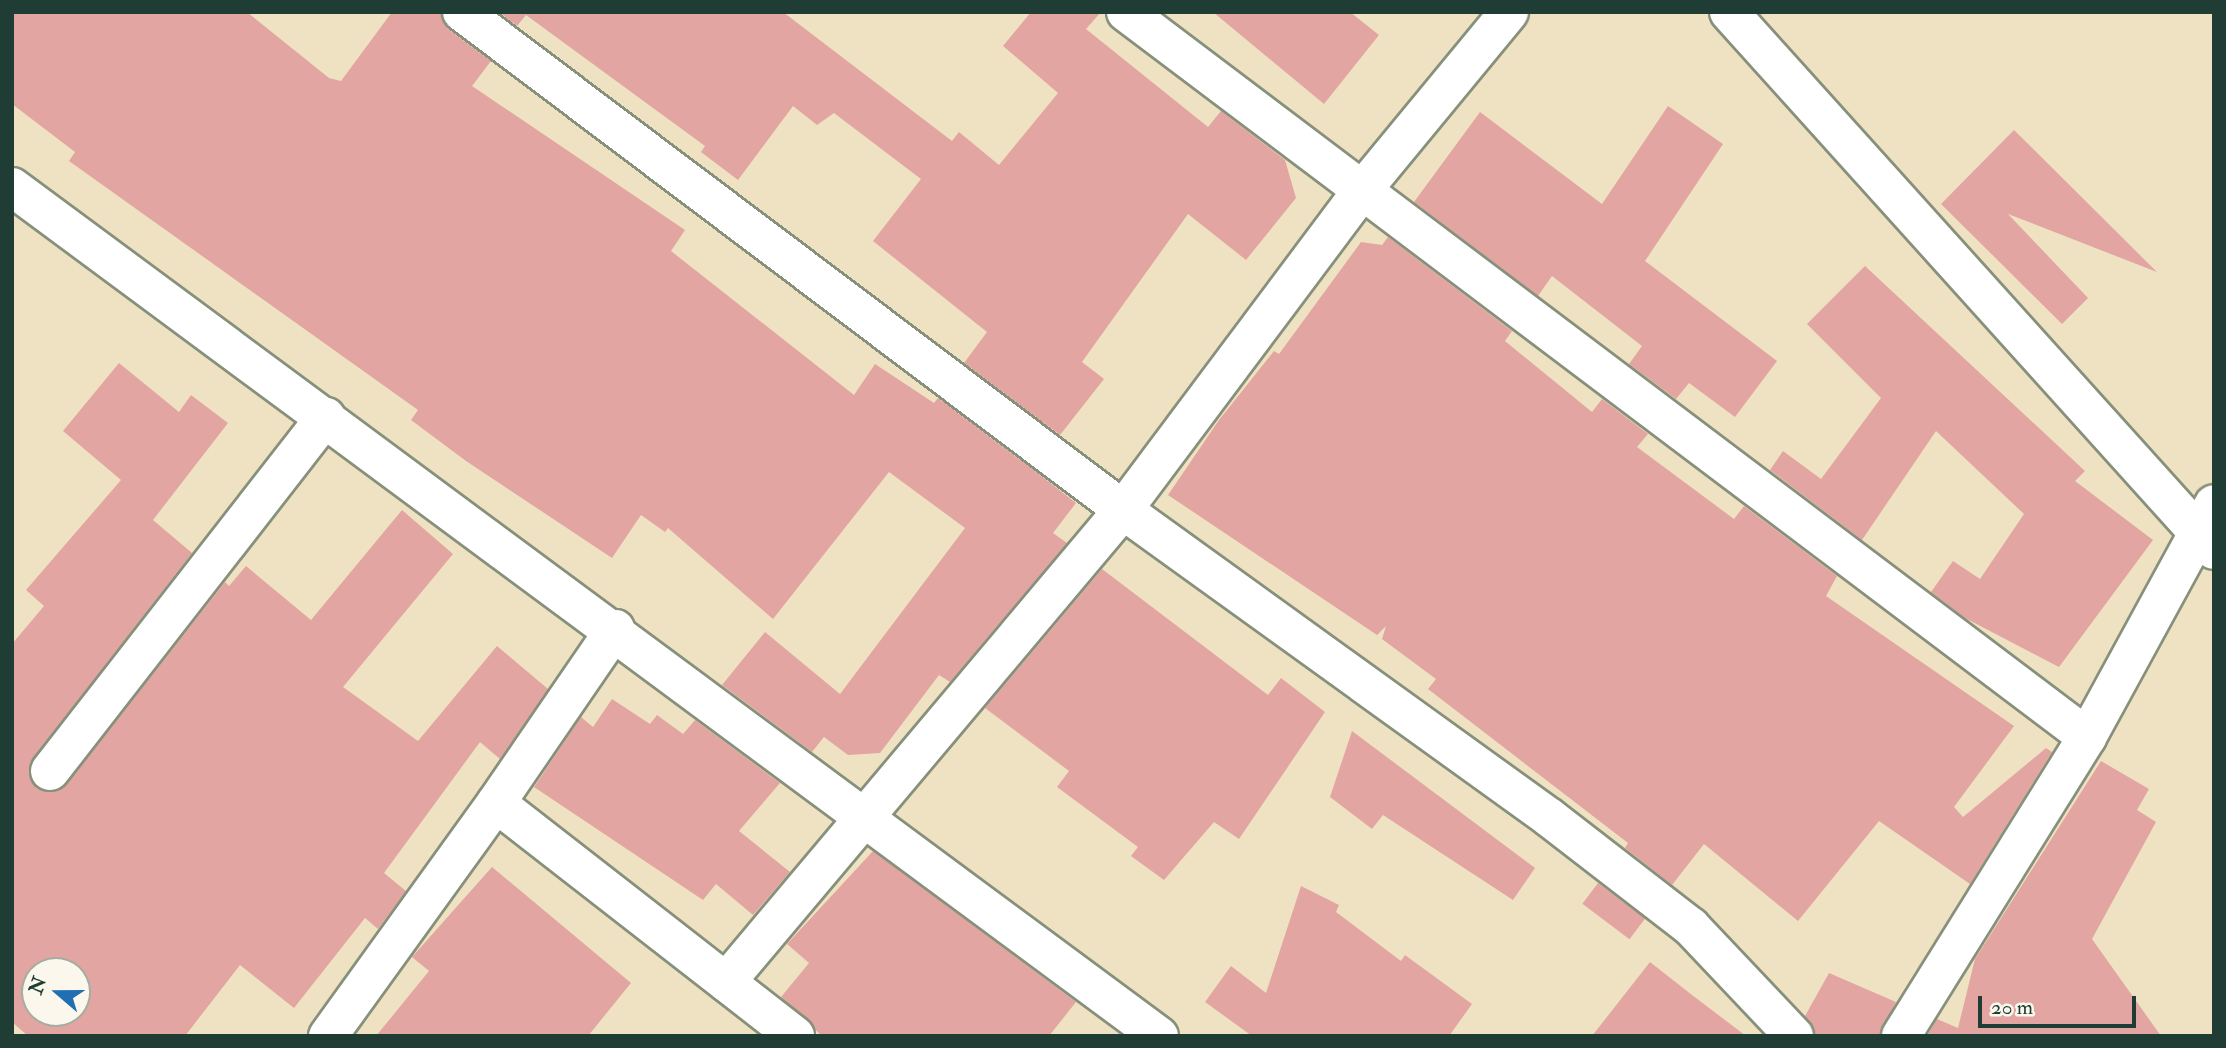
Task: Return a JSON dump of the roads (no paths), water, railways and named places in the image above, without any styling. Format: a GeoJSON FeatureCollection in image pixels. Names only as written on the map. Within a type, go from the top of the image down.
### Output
{"type":"FeatureCollection","features":[{"type":"Feature","properties":{"kind":"street"},"geometry":{"type":"LineString","coordinates":[[462,12],[1123,510],[1680,919],[1794,1036]]}},
{"type":"Feature","properties":{"kind":"street"},"geometry":{"type":"LineString","coordinates":[[1126,12],[1360,193],[2087,737]]}},
{"type":"Feature","properties":{"kind":"street"},"geometry":{"type":"LineString","coordinates":[[726,982],[1123,510],[1360,193],[1509,12]]}},
{"type":"Feature","properties":{"kind":"street"},"geometry":{"type":"LineString","coordinates":[[1729,12],[2208,529],[2087,737],[1901,1036]]}},
{"type":"Feature","properties":{"kind":"street"},"geometry":{"type":"LineString","coordinates":[[12,187],[615,629],[1159,1036]]}},
{"type":"Feature","properties":{"kind":"street"},"geometry":{"type":"LineString","coordinates":[[50,771],[326,418]]}},
{"type":"Feature","properties":{"kind":"street"},"geometry":{"type":"LineString","coordinates":[[328,1036],[496,803],[615,629]]}},
{"type":"Feature","properties":{"kind":"street"},"geometry":{"type":"LineString","coordinates":[[496,803],[795,1036]]}}]}
